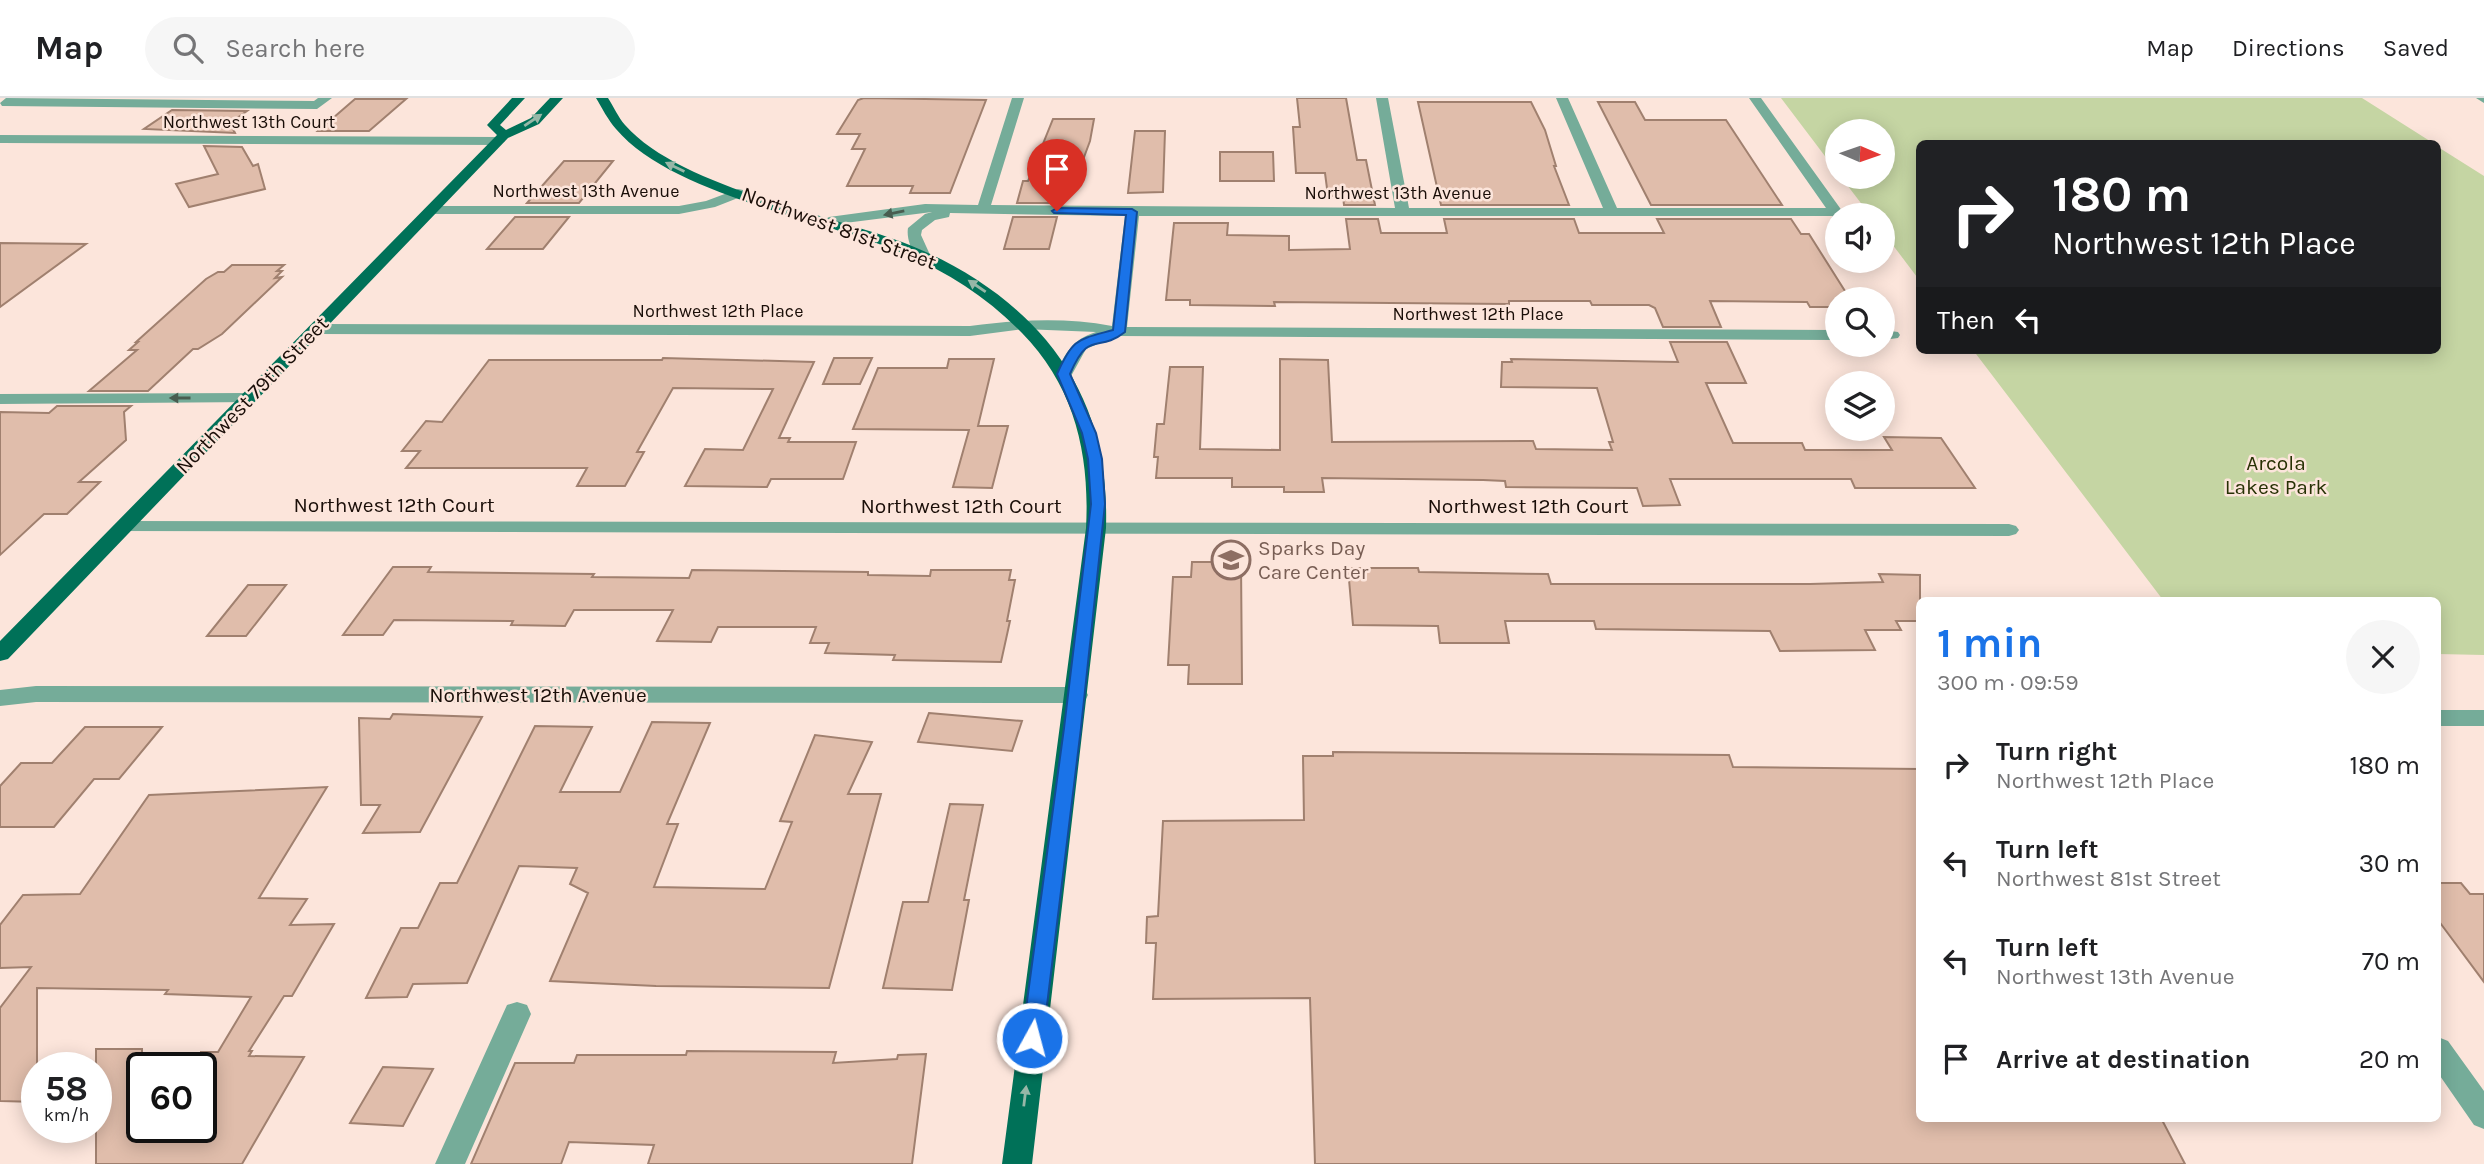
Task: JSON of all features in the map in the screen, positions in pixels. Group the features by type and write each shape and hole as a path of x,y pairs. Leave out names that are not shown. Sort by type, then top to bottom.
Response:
{"main road":[{"path":"501,138 493,125 519,98"},
{"name":"Northwest 79th Street","path":"0,654 501,138 535,121 557,98"},
{"name":"Northwest 81st Street","path":"601,98 616,124 645,150 692,175 879,238 924,257 980,288 1023,324 1051,355 1083,413 1095,459 1098,504 1096,528 1017,1164"}],"street":[{"path":"15,98 6,103 317,105 326,98"},
{"path":"983,210 1018,98"},
{"path":"1382,98 1403,212"},
{"path":"1562,98 1612,212"},
{"path":"1755,98 1829,203"},
{"name":"Northwest 13th Court","path":"0,138 501,138"},
{"name":"Northwest 13th Avenue","path":"431,210 678,210 710,204 738,192"},
{"name":"Northwest 13th Avenue","path":"829,221 925,208 1132,212 1825,214"},
{"name":"Northwest 13th Avenue","path":"924,257 914,235 915,228 930,217 960,210"},
{"path":"1119,332 1132,212"},
{"name":"Northwest 12th Place","path":"316,329 971,331 1023,324 1093,327 1119,332 1825,335"},
{"name":"Northwest 12th Place","path":"1063,374 1073,352 1083,343 1119,332"},
{"path":"0,399 248,398"},
{"name":"Northwest 12th Court","path":"124,527 2009,530"},
{"name":"Northwest 12th Avenue","path":"0,698 36,694 1077,695"},
{"path":"2441,718 2484,718"},
{"path":"450,1164 517,1014"},
{"path":"2441,1054 2484,1115"}],"green space":[{"path":"1781,98 2362,98 2428,140 1916,140 1916,276 1895,248 1895,203 1861,203 1850,189 1895,189 1895,119 1825,119 1825,156"},
{"name":"Arcola Lakes Park","path":"2441,149 2484,176 2484,655 2441,654 2441,597 2161,597 1976,354 2441,354"}],"building":[{"path":"1297,98 1346,98 1357,160 1366,160 1375,205 1344,205 1343,196 1328,196 1325,173 1296,173 1293,127 1300,127"},
{"path":"355,99 406,99 369,131 318,131"},
{"path":"858,100 986,100 950,193 910,193 913,186 847,186 865,149 852,149 860,134 837,134"},
{"path":"1418,102 1531,102 1545,130 1554,166 1569,205 1441,205"},
{"path":"1598,102 1635,102 1645,120 1726,120 1782,205 1651,205"},
{"path":"172,110 247,111 230,123 235,133 144,129"},
{"path":"1053,119 1094,119 1090,141 1077,176 1067,175 1060,203 1017,203 1023,181 1028,181"},
{"path":"1135,131 1165,131 1163,192 1128,193"},
{"path":"204,146 242,147 253,166 258,164 265,189 189,207 176,184 218,174"},
{"path":"1220,152 1273,152 1274,181 1220,181"},
{"path":"564,161 613,161 579,203 527,203"},
{"path":"515,217 569,217 543,249 487,249"},
{"path":"1013,217 1057,217 1049,249 1004,249"},
{"path":"1346,219 1378,219 1381,233 1447,233 1444,219 1574,219 1579,233 1664,233 1657,219 1791,219 1801,234 1809,234 1825,259 1825,273 1834,273 1842,287 1825,287 1825,307 1810,307 1807,302 1710,301 1721,327 1663,327 1655,308 1649,305 1592,305 1590,301 1509,301 1509,304 1274,302 1275,306 1190,305 1190,300 1166,300 1174,223 1228,223 1227,235 1289,236 1289,250 1350,249"},
{"path":"0,243 86,244 0,307"},
{"path":"232,265 284,265 277,271 282,271 275,278 282,277 222,334 198,349 193,349 148,391 89,391 137,350 129,350 206,279 218,272 224,272"},
{"path":"1670,342 1727,342 1746,383 1706,383 1733,443 1802,443 1805,450 1892,450 1886,441 1895,441 1895,437 1941,438 1975,488 1855,488 1851,479 1670,479 1680,505 1643,506 1637,488 1506,487 1505,481 1322,478 1324,492 1284,492 1284,487 1232,487 1232,478 1156,478 1158,457 1154,457 1157,424 1164,424 1170,367 1203,367 1200,449 1280,450 1280,359 1328,360 1332,442 1533,441 1536,449 1612,450 1609,442 1613,442 1597,388 1501,387 1502,362 1512,362 1511,359 1678,362"},
{"path":"663,358 814,362 779,438 790,438 788,442 856,442 843,479 771,479 767,487 685,486 705,449 743,450 773,389 673,388 637,452 644,452 625,486 577,486 587,468 406,468 420,451 402,451 426,421 442,422 489,360"},
{"path":"834,358 872,358 860,384 823,384"},
{"path":"949,359 994,359 978,426 1008,426 992,488 953,487 969,430 853,429 878,368 947,368"},
{"path":"57,406 131,406 124,412 126,440 79,482 100,482 67,514 44,514 0,555 0,412 49,413"},
{"path":"1192,562 1241,562 1242,684 1188,684 1189,665 1168,665 1173,577 1191,577"},
{"path":"393,567 431,567 428,572 689,578 692,570 868,572 868,575 930,576 931,570 1011,570 1009,580 1015,580 1001,662 893,660 895,655 825,653 829,643 810,643 816,627 718,627 711,642 657,641 673,610 574,610 565,626 511,625 513,621 394,620 383,635 343,635"},
{"path":"1348,568 1548,574 1551,584 1810,584 1883,582 1879,574 1920,575 1916,621 1896,621 1901,630 1865,630 1875,650 1780,651 1770,631 1596,629 1594,621 1505,621 1509,643 1440,643 1438,626 1353,625"},
{"path":"248,585 286,585 246,636 207,636"},
{"path":"929,713 1022,721 1012,751 918,742"},
{"path":"393,714 482,717 420,832 363,833 380,805 361,805 359,718 390,719"},
{"path":"652,722 710,723 667,824 678,824 654,887 765,889 792,822 780,821 815,735 872,742 848,794 881,794 829,988 656,986 550,981 588,893 570,884 577,868 519,866 467,983 413,984 407,997 366,998 401,928 418,928 440,883 457,883 535,726 592,727 560,792 620,792"},
{"path":"85,727 162,727 119,779 94,779 54,827 0,827 0,786 21,763 52,763"},
{"path":"1333,752 1729,755 1733,767 1916,769 1916,1122 2163,1122 2185,1164 1315,1164 1310,998 1153,999 1156,943 1146,943 1147,917 1158,916 1163,821 1304,820 1303,756 1333,756"},
{"path":"327,787 259,898 307,899 290,925 334,924 292,996 284,996 249,1051 252,1051 249,1056 304,1057 242,1164 96,1164 96,1143 112,1143 112,1052 96,1052 96,1049 142,1049 142,1052 126,1052 126,1143 217,1143 217,1052 251,997 165,994 168,990 37,988 37,1052 21,1052 21,1102 0,1101 0,1008 31,967 0,968 0,925 23,895 80,894 149,795"},
{"path":"950,804 983,805 964,900 969,900 952,990 883,988 903,902 928,902"},
{"path":"2441,883 2461,883 2470,894 2484,894 2484,982 2441,924"},
{"path":"687,1051 836,1052 833,1063 897,1059 898,1055 926,1054 912,1164 648,1164 654,1145 569,1142 561,1164 471,1164 515,1063 574,1063 577,1055 686,1055"},
{"path":"383,1067 433,1069 403,1126 350,1123"}],"place":[{"name":"Sparks Day Care Center","path":"1231,560"}],"route":[{"path":"1032,1038 1073,728 1098,504 1095,459 1089,433 1083,413 1063,374 1077,347 1096,337 1119,332 1132,212 1057,211"}]}
